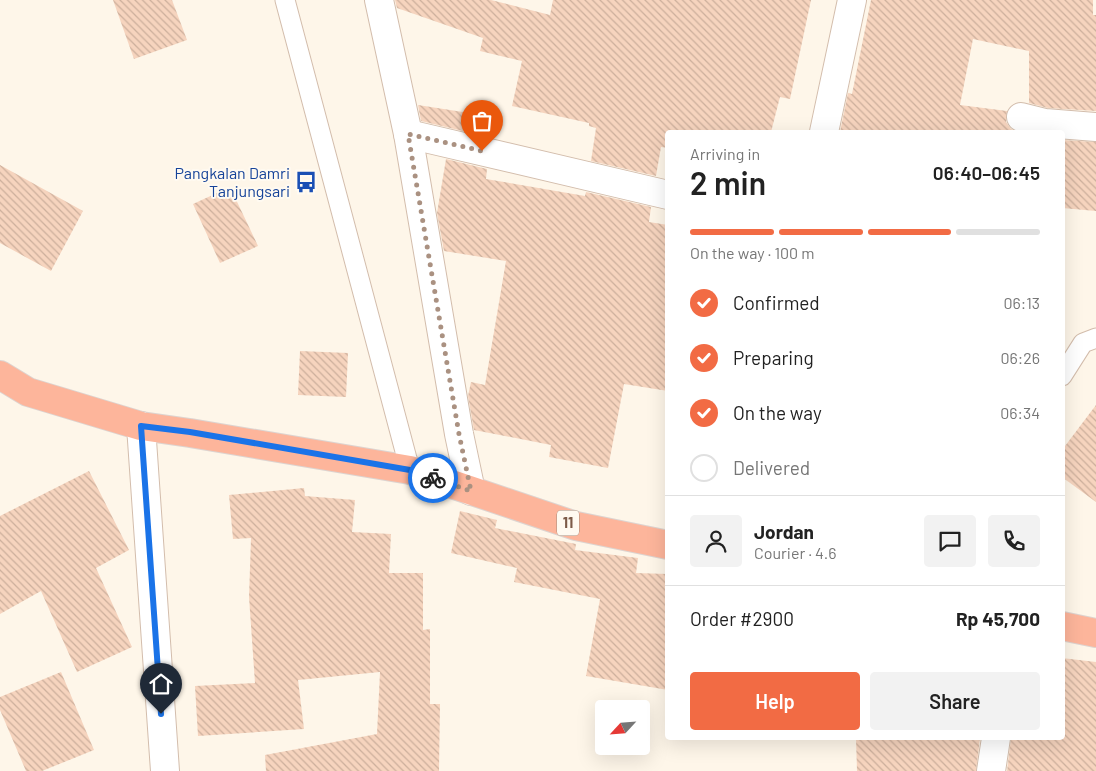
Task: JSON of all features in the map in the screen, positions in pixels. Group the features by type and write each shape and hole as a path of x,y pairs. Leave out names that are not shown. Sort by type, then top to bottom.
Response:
{"highway":[{"name":"11","path":"0,375 28,392 141,426 190,432 410,470 576,526 665,544"},
{"path":"1065,627 1096,633"}],"street":[{"path":"379,0 408,134 459,434 471,491"},
{"path":"824,130 852,0"},
{"path":"1021,117 1045,123 1096,127"},
{"path":"408,134 665,194"},
{"path":"141,426 165,771"},
{"path":"991,771 996,740"}],"lane":[{"path":"285,0 410,470"},
{"path":"1065,371 1083,343 1096,338"}],"building":[{"path":"113,0 172,0 187,40 134,59"},
{"path":"395,0 491,0 550,15 553,0 811,0 790,99 780,97 772,130 665,130 665,148 661,147 656,176 591,161 596,128 589,126 589,123 512,106 522,61 480,51 483,38 397,8"},
{"path":"871,0 1093,0 1093,15 1096,15 1096,111 1048,108 1029,103 1029,51 973,39 960,105 1007,111 1006,122 1013,130 840,130 848,93 852,94"},
{"path":"418,105 495,117 492,138 421,121"},
{"path":"1065,140 1096,142 1096,211 1065,208"},
{"path":"446,159 487,169 486,179 585,196 586,192 651,207 649,222 665,225 665,391 624,384 608,468 549,457 551,445 474,430 468,396 471,382 485,385 506,261 444,251 437,213"},
{"path":"0,165 83,211 51,271 0,243"},
{"path":"230,187 258,246 220,263 193,204"},
{"path":"300,351 348,353 346,397 298,395"},
{"path":"1096,405 1096,502 1065,479 1065,446"},
{"path":"89,471 129,550 96,568 132,647 77,672 41,591 0,614 0,516"},
{"path":"304,488 305,496 355,500 352,532 391,534 389,573 423,573 423,630 430,629 430,704 440,704 439,771 266,771 265,755 377,734 380,672 298,680 304,729 198,736 195,686 255,683 249,597 251,538 233,539 229,495"},
{"path":"460,511 497,520 495,528 576,544 575,550 638,558 636,573 665,574 665,689 586,676 600,599 514,582 517,568 451,553"},
{"path":"1065,658 1096,662 1096,771 1007,771 1011,740 1065,740"},
{"path":"61,672 94,750 42,771 26,771 0,710 0,697"},
{"path":"856,740 980,740 976,771 857,771"}],"way so far":[{"path":"433,478 471,491 459,434 408,134 482,151"}],"place":[{"name":"Pangkalan Damri Tanjungsari","path":"306,182"}],"route":[{"path":"161,714 141,426 190,432 410,470 433,478"}]}
